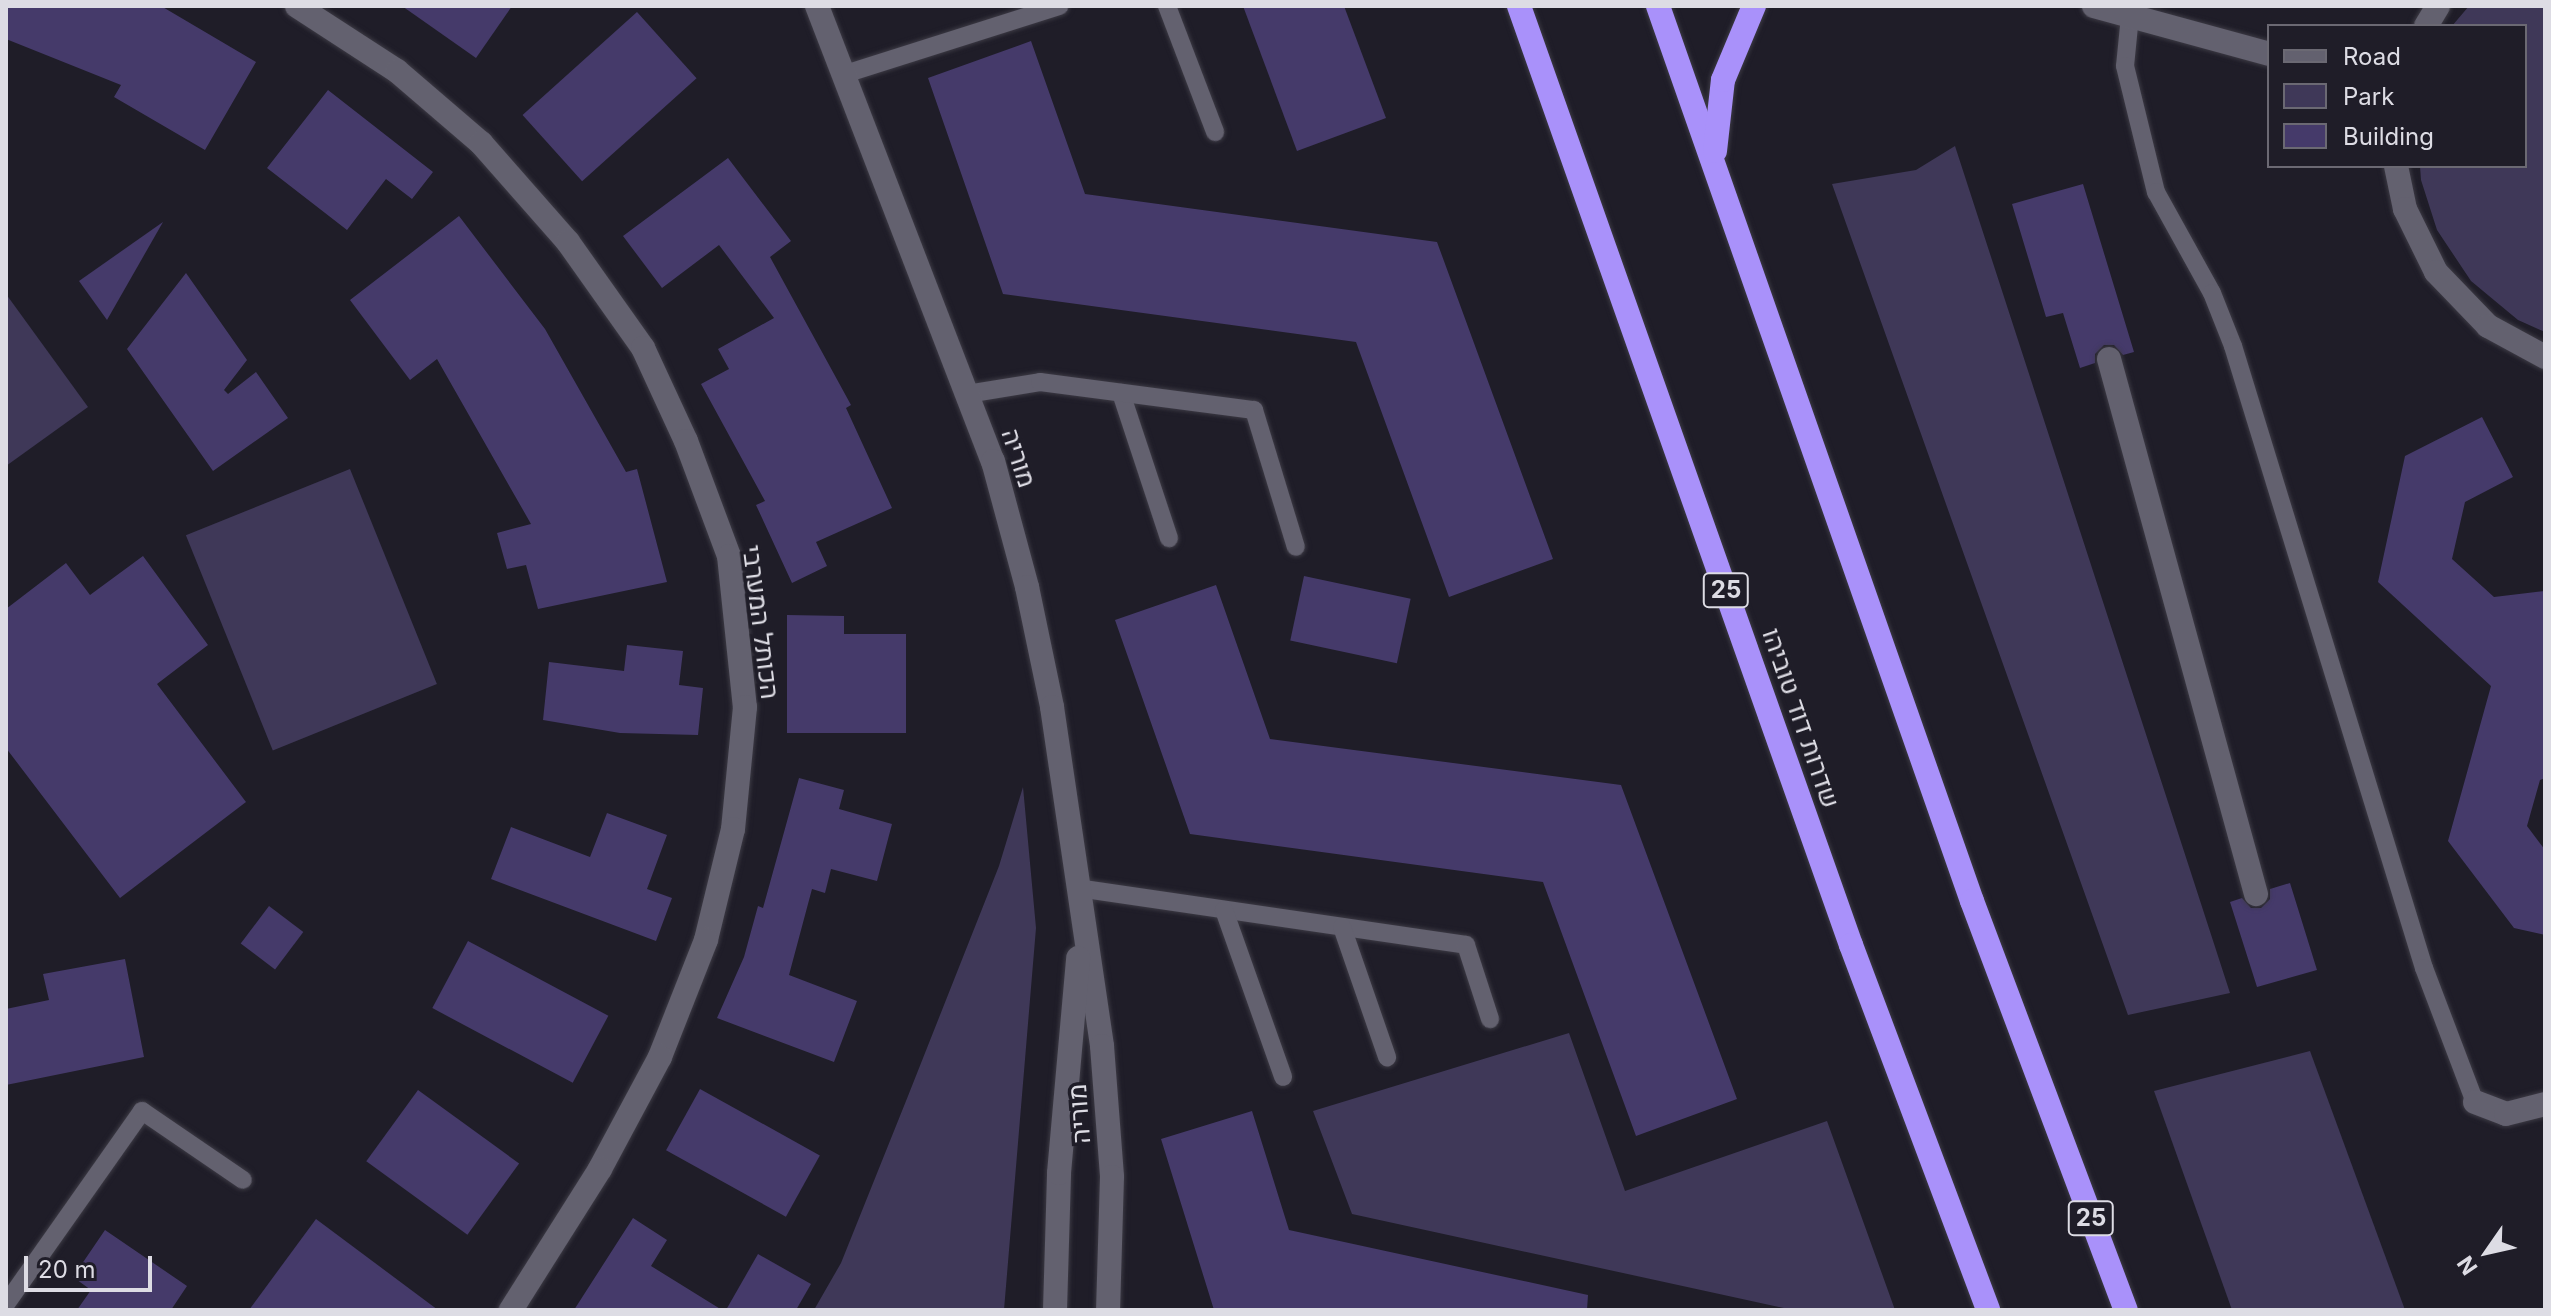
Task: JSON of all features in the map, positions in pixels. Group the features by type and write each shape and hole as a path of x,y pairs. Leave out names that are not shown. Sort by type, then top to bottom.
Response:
{"highway":[{"name":"שדרות דוד טוביהו","path":"1519,6 1851,945 1988,1310"},
{"name":"25","path":"1658,6 1967,887 2126,1310"},
{"path":"1715,169 1723,80 1754,6"}],"street":[{"name":"הכותל המערבי","path":"297,6 397,71 481,143 568,242 643,348 686,441 729,556 745,707 733,829 706,940 660,1057 600,1169 511,1310"},
{"name":"מוריה","path":"819,6 993,461 1027,587 1052,707 1080,916 1102,1046 1112,1177 1108,1310"},
{"path":"2094,6 2267,53"},
{"path":"2427,24 2438,6"},
{"path":"2396,168 2405,209 2436,272 2488,326 2545,357"},
{"path":"2109,359 2256,894"},
{"name":"מוריה","path":"1055,1310 1059,1173 1080,916"},
{"path":"2475,1102 2506,1114 2545,1104"}],"lane":[{"path":"845,74 1060,6"},
{"path":"1167,6 1215,132"},
{"path":"2130,16 2125,66 2156,192 2212,293 2233,346 2424,968 2475,1102"},
{"path":"967,394 1040,382 1254,410 1296,547"},
{"path":"1121,393 1169,538"},
{"path":"1077,888 1466,945 1490,1019"},
{"path":"1224,910 1283,1077"},
{"path":"1342,927 1387,1057"},
{"path":"6,1304 142,1111 243,1180"}],"green space":[{"path":"2469,6 2545,6 2545,332 2518,320 2471,281 2437,230 2421,180 2420,168 2527,168 2527,24 2454,24"},
{"path":"1955,146 2230,993 2128,1015 1832,184 1916,170"},
{"path":"6,294 88,407 6,466"},
{"path":"350,469 437,684 273,750 186,535"},
{"path":"1023,787 1036,928 1004,1310 814,1310 841,1263 908,1096 999,866"},
{"path":"1569,1033 1625,1191 1827,1121 1895,1310 1793,1310 1352,1214 1313,1111"},
{"path":"2310,1051 2405,1310 2232,1310 2154,1091"}],"building":[{"path":"6,6 161,6 256,62 205,150 114,97 121,85 6,39"},
{"path":"402,6 512,6 476,58"},
{"path":"1243,6 1344,6 1386,118 1297,151"},
{"path":"637,12 697,78 582,181 523,115"},
{"path":"1031,41 1085,194 1437,242 1553,559 1449,597 1356,342 1003,294 928,78"},
{"path":"328,90 433,172 412,199 386,179 347,230 267,168"},
{"path":"728,158 791,241 770,257 851,405 846,408 892,508 816,542 827,566 792,583 756,505 765,501 701,384 729,369 718,349 774,318 719,245 662,288 623,236"},
{"path":"2083,184 2134,352 2123,355 2114,345 2104,345 2095,354 2095,363 2080,368 2063,313 2046,317 2012,204"},
{"path":"459,216 545,329 626,472 637,469 667,582 538,609 526,565 507,569 497,533 531,524 437,359 410,380 350,300"},
{"path":"163,222 107,320 79,281"},
{"path":"186,273 247,360 224,390 228,394 256,372 288,418 213,471 127,349"},
{"path":"2482,417 2513,477 2465,502 2452,559 2494,597 2545,591 2545,778 2540,780 2527,826 2545,850 2545,935 2514,928 2448,841 2491,686 2378,582 2405,456"},
{"path":"143,556 208,645 157,684 246,802 120,898 6,748 6,609 66,563 90,595"},
{"path":"1304,576 1411,599 1397,663 1290,641"},
{"path":"1216,585 1270,739 1621,785 1737,1099 1636,1136 1543,882 1190,834 1115,620"},
{"path":"787,615 844,616 844,634 906,634 906,733 787,733"},
{"path":"627,645 683,651 679,685 703,688 698,735 620,733 543,720 549,662 624,671"},
{"path":"799,778 844,790 839,809 892,824 877,881 831,869 825,893 812,889 789,975 857,1001 834,1062 717,1018 744,957 758,906 763,908"},
{"path":"607,813 667,835 647,889 672,898 656,941 491,879 511,827 590,857"},
{"path":"2290,883 2317,970 2257,987 2230,902 2242,898 2251,908 2261,908 2270,899 2270,889"},
{"path":"269,906 303,932 275,969 241,944"},
{"path":"468,941 608,1016 573,1083 432,1008"},
{"path":"125,959 144,1057 6,1085 6,1009 49,1000 43,974"},
{"path":"700,1089 820,1155 786,1217 666,1150"},
{"path":"418,1090 519,1163 467,1235 366,1161"},
{"path":"1252,1111 1289,1230 1588,1295 1587,1310 1214,1310 1161,1139"},
{"path":"633,1218 667,1240 651,1266 722,1310 574,1310"},
{"path":"316,1219 438,1310 249,1310"},
{"path":"105,1230 187,1286 171,1310 77,1310 91,1290 73,1277"},
{"path":"758,1254 811,1284 796,1310 726,1310"}]}
